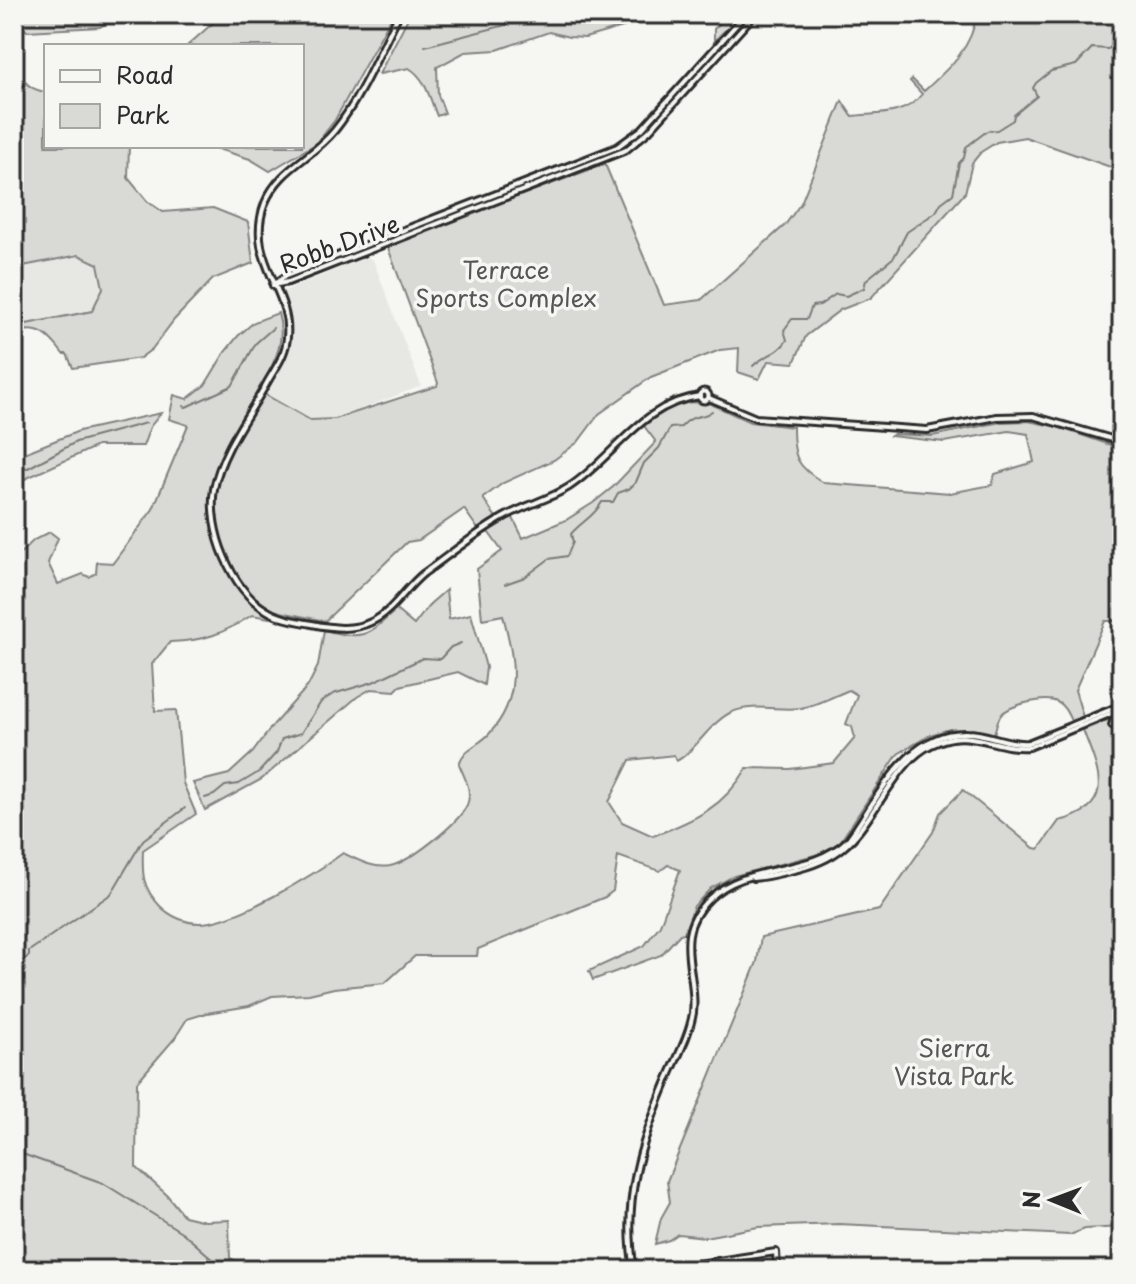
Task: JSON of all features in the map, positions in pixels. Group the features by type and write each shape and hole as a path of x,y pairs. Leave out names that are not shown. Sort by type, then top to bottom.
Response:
{"street":[{"path":"399,14 339,125 325,142 283,174 267,200 261,222 260,243 286,321 286,347 220,469 214,489 213,519 234,575 248,596 268,611 297,621 348,628 378,619 423,574 499,520 570,486 633,428 663,406 706,392 709,398 756,418 927,430 997,417 1033,416 1122,442"},
{"name":"Robb Drive","path":"273,285 297,272 617,147 642,129 746,14"},
{"name":"Robb Drive","path":"273,285 375,250 626,150 649,131 755,14"},
{"path":"751,877 813,866 837,854 855,837 904,767 915,755 936,742 969,736 1016,748 1029,747 1122,707"},
{"path":"634,1270 631,1216 638,1157 692,1017 687,955 690,928 709,898 731,883 818,861 835,851 851,835 906,758 935,739 969,733 1028,743 1122,707"},
{"path":"1112,725 1116,712"},
{"path":"659,1270 776,1252 777,1270"}],"shaded area":[{"path":"80,255 98,264 103,288 92,311 25,324 14,300 14,273 18,267"},
{"path":"367,257 373,260 421,386 335,419 310,420 267,395 287,357 292,337 291,321 282,292"}],"green space":[{"path":"14,14 140,14 100,27 27,31 22,27 18,58 22,76 34,89 44,92 44,148 129,148 128,178 147,201 163,212 213,208 248,222 253,263 213,279 174,320 152,349 140,358 73,368 67,354 63,354 43,333 30,330 14,333 16,294 20,294 20,312 26,324 92,311 103,288 98,264 79,255 18,267 14,273"},
{"path":"223,14 393,14 335,120 317,143 270,171 250,159 214,148 304,148 304,44 189,44"},
{"path":"410,14 668,14 585,38 549,32 497,50 465,52 437,67 438,95 445,113 437,116 430,96 415,72 409,68 379,74"},
{"path":"722,14 742,14 714,41 714,29"},
{"name":"Terrace Sports Complex","path":"976,14 1122,14 1122,171 1025,137 997,142 981,152 972,163 965,193 871,298 840,310 806,336 794,363 768,361 759,379 738,372 739,348 720,350 651,377 599,414 578,442 554,460 503,483 483,498 495,516 513,518 523,538 566,520 613,487 656,442 644,426 664,411 684,402 709,403 750,422 793,427 798,461 824,483 950,493 992,485 995,474 1034,462 1028,434 1009,431 944,442 891,436 894,434 932,436 1001,422 1028,421 1058,427 1122,449 1122,621 1105,621 1075,690 1083,717 1072,723 1057,702 1036,701 1005,711 998,719 994,734 950,729 930,735 898,754 840,842 819,854 734,876 711,888 694,906 684,933 661,955 593,980 589,971 644,946 660,925 680,870 668,865 660,871 618,856 613,891 605,897 478,949 477,956 415,956 385,983 272,996 249,1006 187,1019 175,1038 137,1082 136,1167 167,1195 184,1216 205,1221 229,1220 230,1258 253,1270 14,1270 14,559 34,540 50,532 58,538 48,563 58,584 83,574 89,577 96,573 97,562 113,563 153,509 188,425 169,419 174,395 187,399 205,385 225,352 254,322 278,313 281,334 277,354 259,391 310,420 335,419 437,386 387,245 605,164 664,305 701,300 785,225 801,203 842,101 852,116 907,107 922,94 910,81 912,79 924,91 958,57 974,26","holes":["464,509 478,529 489,533 502,551 477,569 482,619 503,615 513,677 507,706 500,720 485,738 464,754 459,764 469,794 462,813 444,832 399,863 384,867 372,865 343,853 294,885 233,915 199,923 168,913 146,886 143,850 196,814 183,783 176,710 155,711 152,664 170,642 213,635 252,615 269,618 276,611 325,621 407,542 419,540","849,690 857,695 846,724 852,727 855,738 834,763 790,769 747,768 729,793 707,811 653,836 622,822 609,802 630,760 674,755 676,761 732,712 749,708 801,708"]},
{"path":"161,413 150,427 143,446 97,446 14,484 14,457 79,431"},
{"path":"446,590 449,619 471,614 486,667 484,685 458,672 400,686 395,691 371,689 357,697 262,779 205,810 193,783 229,774 253,752 308,686 318,666 324,630 348,635 364,634 396,610 414,625"},
{"name":"Sierra Vista Park","path":"1122,714 1122,1227 1085,1229 1070,1235 839,1224 758,1227 705,1237 678,1234 655,1244 661,1218 670,1202 667,1181 757,962 761,937 879,910 933,832 940,813 963,790 1039,849 1059,821 1077,815 1089,807 1096,797 1098,774 1083,730"}],"waterway":[{"path":"425,46 548,14"},
{"path":"574,14 593,18 611,14"},
{"path":"753,366 784,345 787,340 784,330 792,319 807,319 812,306 820,305 836,294 846,296 864,288 866,280 894,257 907,232 936,212 941,203 953,194 959,163 964,158 966,147 987,131 997,130 1013,120 1014,115 1037,96 1033,88 1036,83 1051,71 1076,65 1092,48 1108,49 1122,39"},
{"path":"184,406 232,386 256,343 273,328"},
{"path":"505,584 525,577 549,559 567,556 573,542 571,534 602,502 613,502 618,493 636,482 644,463 659,448 670,428 681,427 690,419 712,411"},
{"path":"14,466 28,468 76,442 146,423"},
{"path":"205,798 259,772 277,752 282,739 301,733 321,702 333,694 373,682 423,658 440,659 451,647 461,643"},
{"path":"14,966 29,956 29,951 111,894 143,840 185,808"},
{"path":"14,1151 103,1183 183,1233 225,1270"}]}
